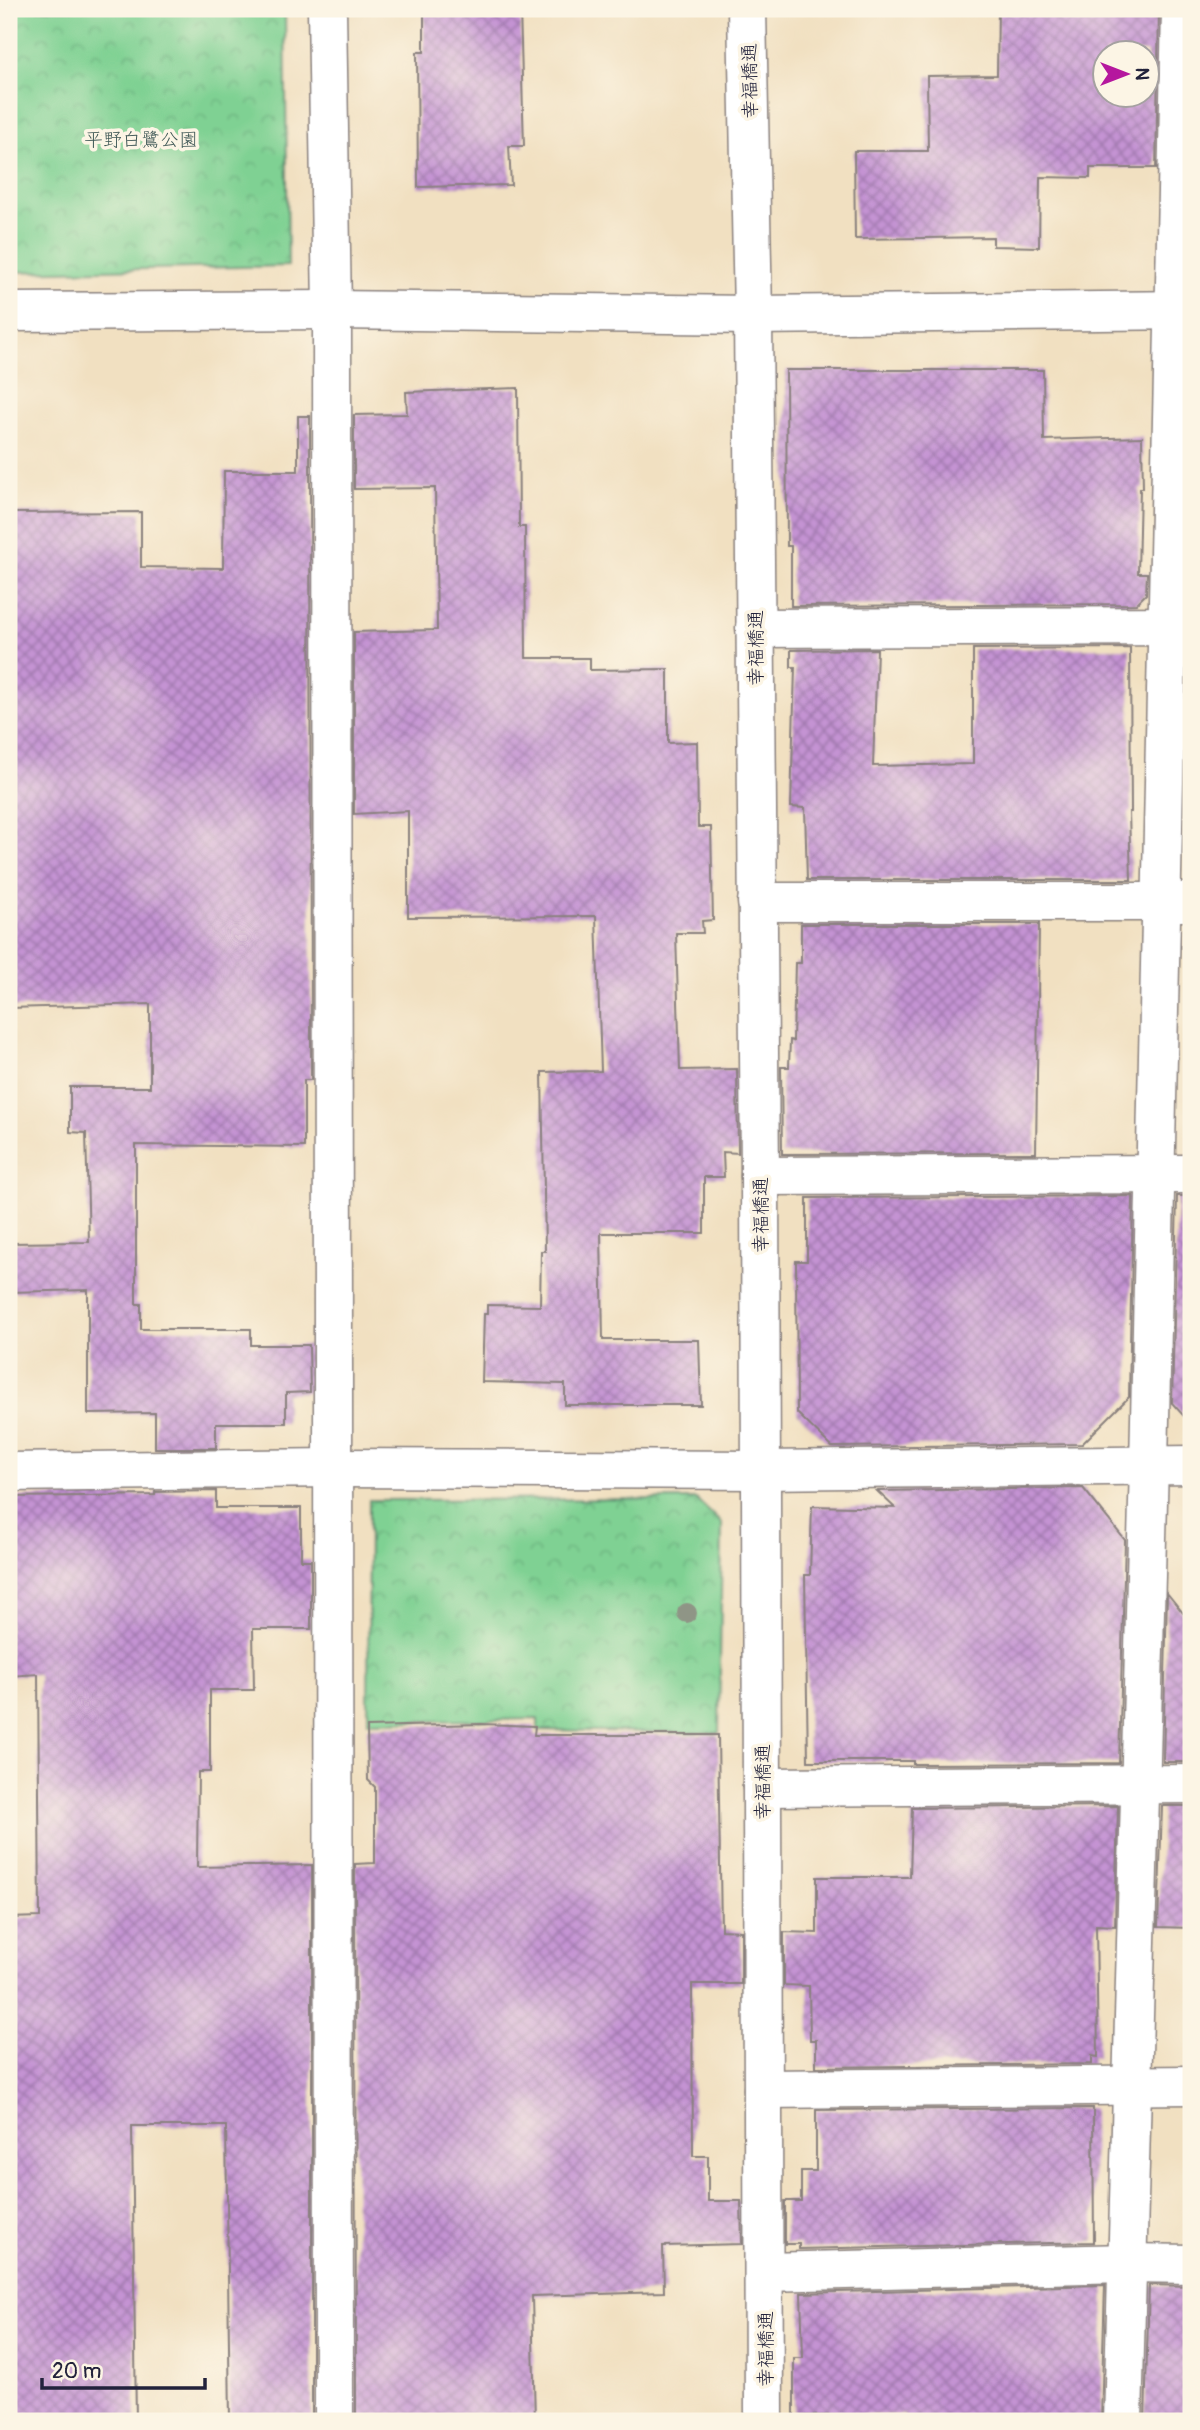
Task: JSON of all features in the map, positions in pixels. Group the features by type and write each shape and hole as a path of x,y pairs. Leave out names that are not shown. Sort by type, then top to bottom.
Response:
{"street":[{"path":"327,9 332,310 334,2421"},
{"name":"幸福橋通","path":"747,9 754,315 762,1470 764,2421"},
{"path":"1123,2421 1149,1465 1173,1174 1183,310 1181,9"},
{"path":"9,312 332,310 754,315 1183,310"},
{"path":"755,628 1179,626"},
{"path":"757,902 1176,902"},
{"path":"760,1176 1173,1174"},
{"path":"9,1472 335,1468 762,1470 1191,1465"},
{"path":"762,1787 1191,1784"},
{"path":"762,2089 1191,2085"},
{"path":"765,2272 1127,2263 1191,2264"}],"green space":[{"name":"平野白鷺公園","path":"9,9 285,9 288,266 9,272"},
{"path":"696,1499 722,1524 719,1733 538,1730 538,1719 368,1722 369,1500"}],"building":[{"path":"424,9 520,9 524,146 509,146 511,185 418,187 417,52 424,52"},
{"path":"998,9 1159,9 1158,38 1092,38 1092,108 1157,108 1156,168 1090,168 1090,178 1040,177 1039,247 993,246 993,237 855,239 854,151 928,151 927,76 997,75"},
{"path":"786,370 1043,370 1044,440 1142,437 1143,488 1140,488 1138,573 1147,573 1146,594 1136,604 791,606 791,546 787,546"},
{"path":"518,388 519,527 525,527 526,658 590,658 590,670 668,669 668,743 697,742 698,827 711,827 713,920 702,921 703,933 676,933 680,1070 737,1069 738,1153 723,1152 724,1177 704,1177 704,1233 601,1233 603,1340 699,1340 701,1405 565,1405 565,1384 482,1382 484,1314 487,1314 487,1305 540,1306 541,1251 545,1251 542,1072 601,1071 596,916 408,917 408,811 354,814 354,632 437,630 435,488 354,489 354,415 407,414 406,392"},
{"path":"298,416 310,416 311,1080 304,1080 304,1147 136,1145 136,1304 141,1304 141,1329 251,1329 251,1345 309,1345 310,1392 286,1393 286,1423 216,1423 216,1448 155,1448 155,1413 88,1414 88,1290 9,1292 9,1243 89,1242 86,1133 70,1132 70,1087 150,1087 150,1004 9,1008 9,513 141,512 141,567 223,568 224,471 298,471"},
{"path":"1130,648 1131,880 807,880 805,808 791,807 795,667 791,667 791,650 877,649 873,766 973,764 973,649"},
{"path":"801,924 1039,924 1036,1153 782,1154 781,1067 789,1067 790,1040 793,1041 795,963 801,963"},
{"path":"1133,1196 1129,1397 1082,1444 832,1447 797,1413 796,1261 807,1261 807,1198"},
{"path":"1177,1196 1191,1196 1191,1424 1172,1403"},
{"path":"1083,1488 1125,1540 1119,1763 913,1764 913,1761 808,1761 805,1575 810,1575 812,1506 895,1508 877,1491"},
{"path":"216,1491 216,1508 301,1508 301,1560 311,1560 311,1629 253,1629 254,1690 210,1690 210,1772 198,1772 197,1867 312,1865 312,2421 230,2421 226,2126 132,2126 136,2421 9,2421 9,1918 40,1917 38,1674 9,1676 9,1497 155,1495 155,1492"},
{"path":"1167,1593 1191,1623 1191,1762 1163,1762"},
{"path":"481,1724 535,1726 534,1735 718,1735 721,1930 741,1931 741,1984 692,1984 693,2156 708,2156 708,2201 741,2201 742,2244 663,2246 664,2292 532,2296 535,2421 356,2421 355,1864 375,1863 375,1787 368,1780 367,1727"},
{"path":"1118,1806 1115,1926 1096,1925 1098,2057 1092,2056 1092,2064 816,2067 816,2040 810,2040 809,1986 784,1985 784,1932 817,1933 817,1877 910,1877 912,1808"},
{"path":"1162,1806 1191,1806 1191,1928 1158,1927"},
{"path":"1093,2108 1094,2242 799,2249 799,2244 785,2244 785,2201 801,2201 801,2171 816,2171 816,2110"},
{"path":"1105,2285 1101,2421 904,2421 904,2415 794,2416 794,2358 803,2358 801,2293"},
{"path":"1149,2285 1191,2286 1191,2421 1145,2421"}]}
